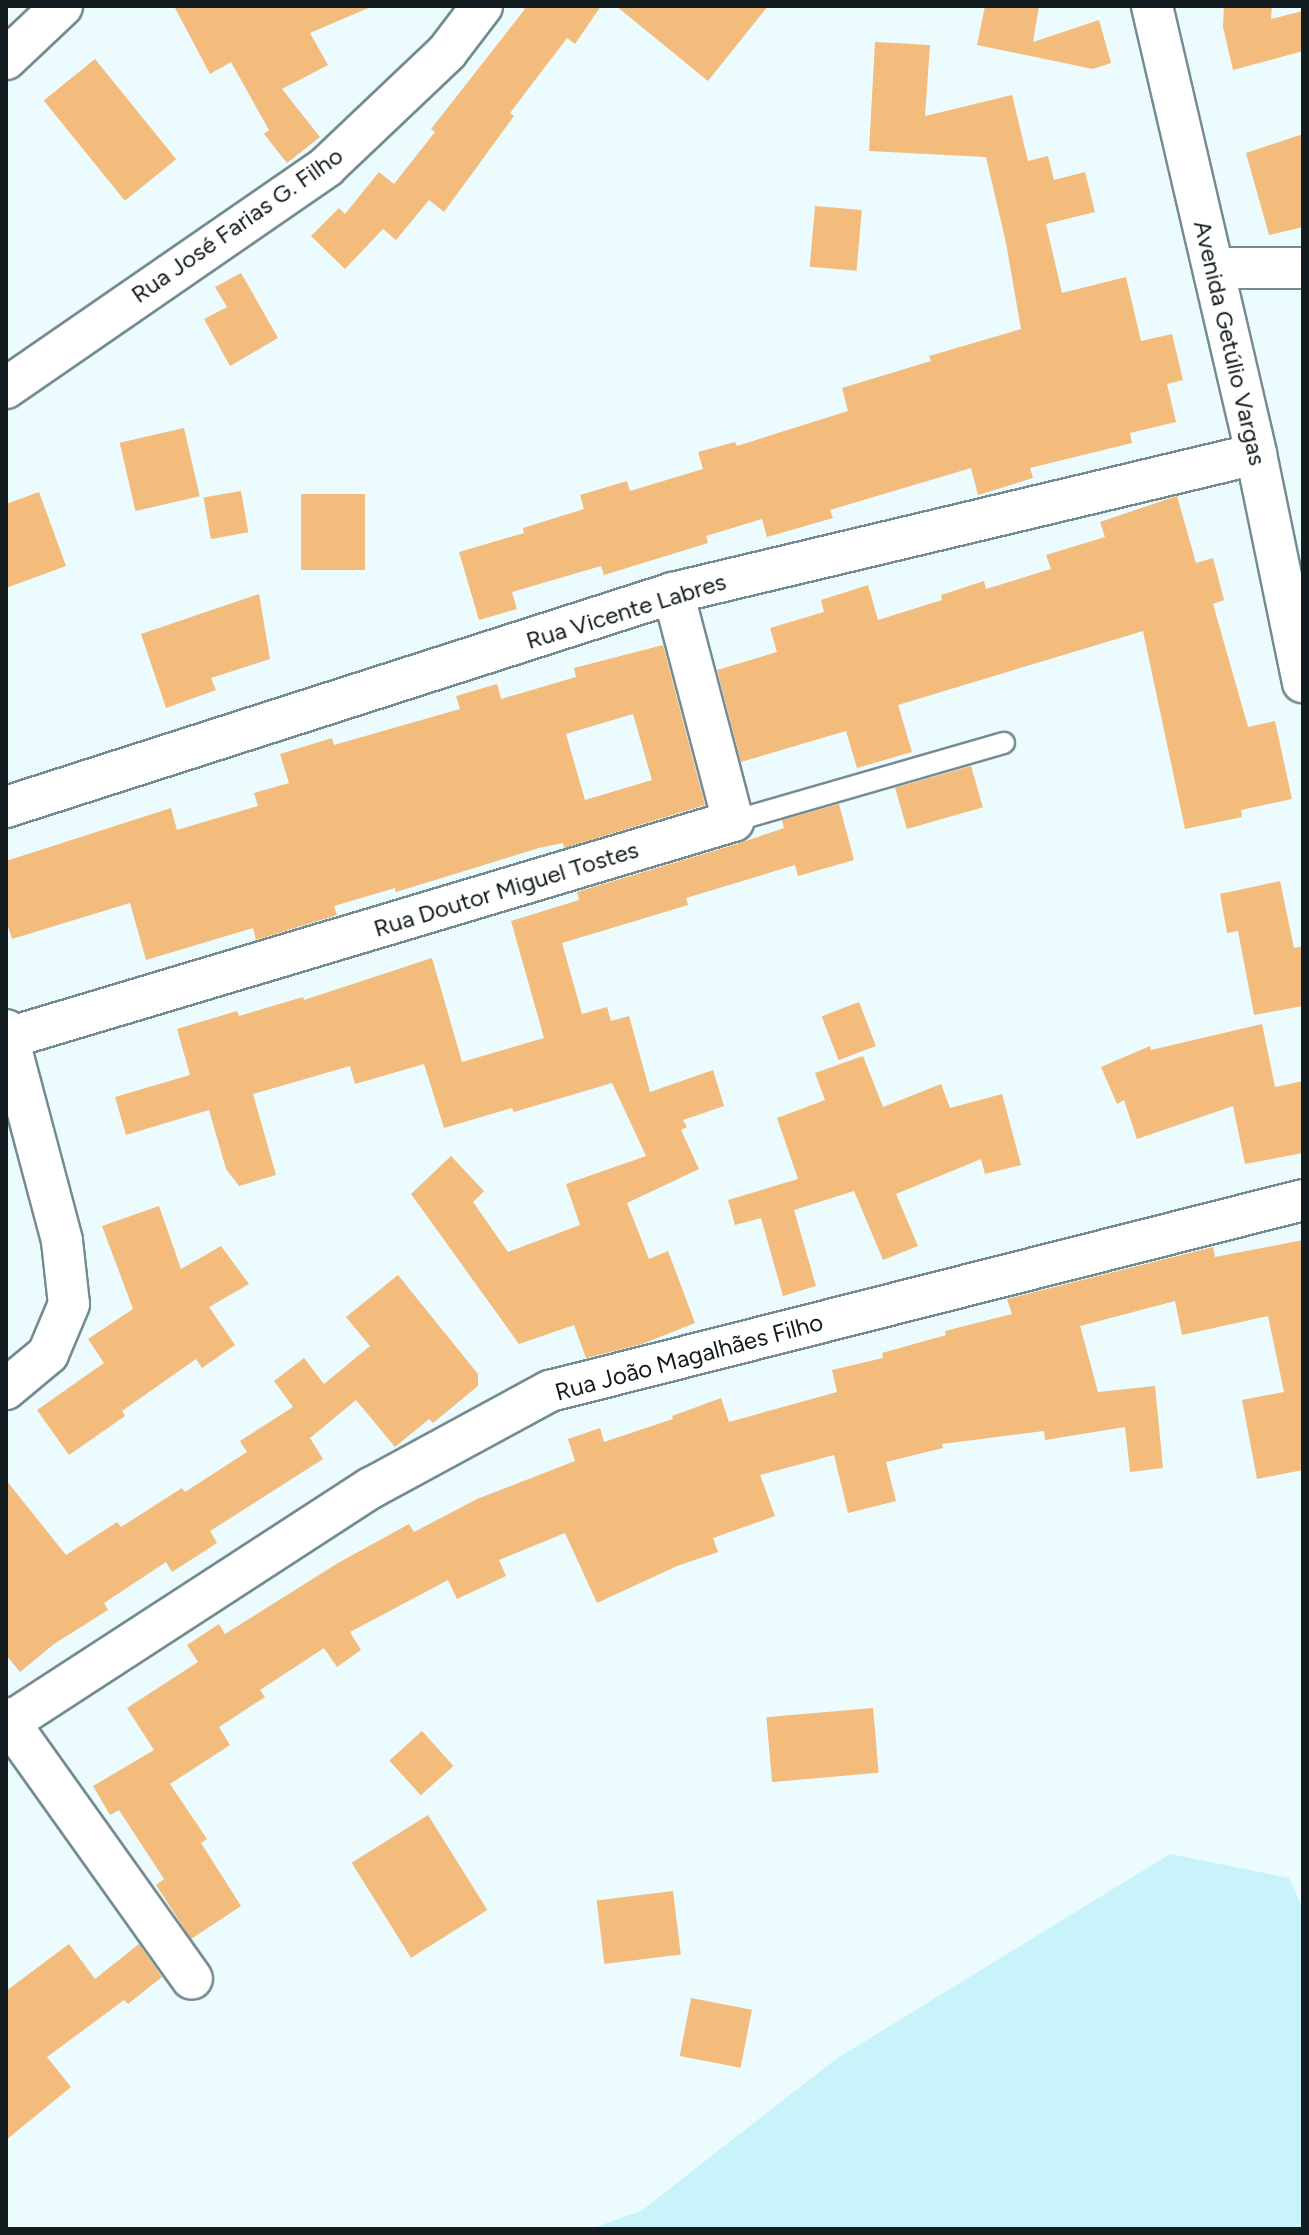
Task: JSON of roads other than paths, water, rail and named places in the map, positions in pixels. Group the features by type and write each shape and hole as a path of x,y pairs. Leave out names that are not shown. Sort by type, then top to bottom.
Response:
{"street":[{"path":"6,59 62,6"},
{"name":"Rua José Farias G. Filho","path":"6,388 326,167 447,52 482,6"},
{"name":"Avenida Getúlio Vargas","path":"1152,6 1256,454 1303,682"},
{"path":"1214,268 1303,268"},
{"name":"Rua Vicente Labres","path":"6,807 673,593 1256,454"},
{"path":"673,593 733,821"},
{"name":"Rua Doutor Miguel Tostes","path":"7,1034 733,821"},
{"path":"6,1389 48,1354 69,1304 62,1241 7,1034"},
{"name":"Rua João Magalhães Filho","path":"8,1720 371,1488 550,1391 1303,1200"},
{"path":"8,1720 192,1979"}],"lane":[{"name":"Rua Doutor Miguel Tostes","path":"733,821 1004,743"}]}
